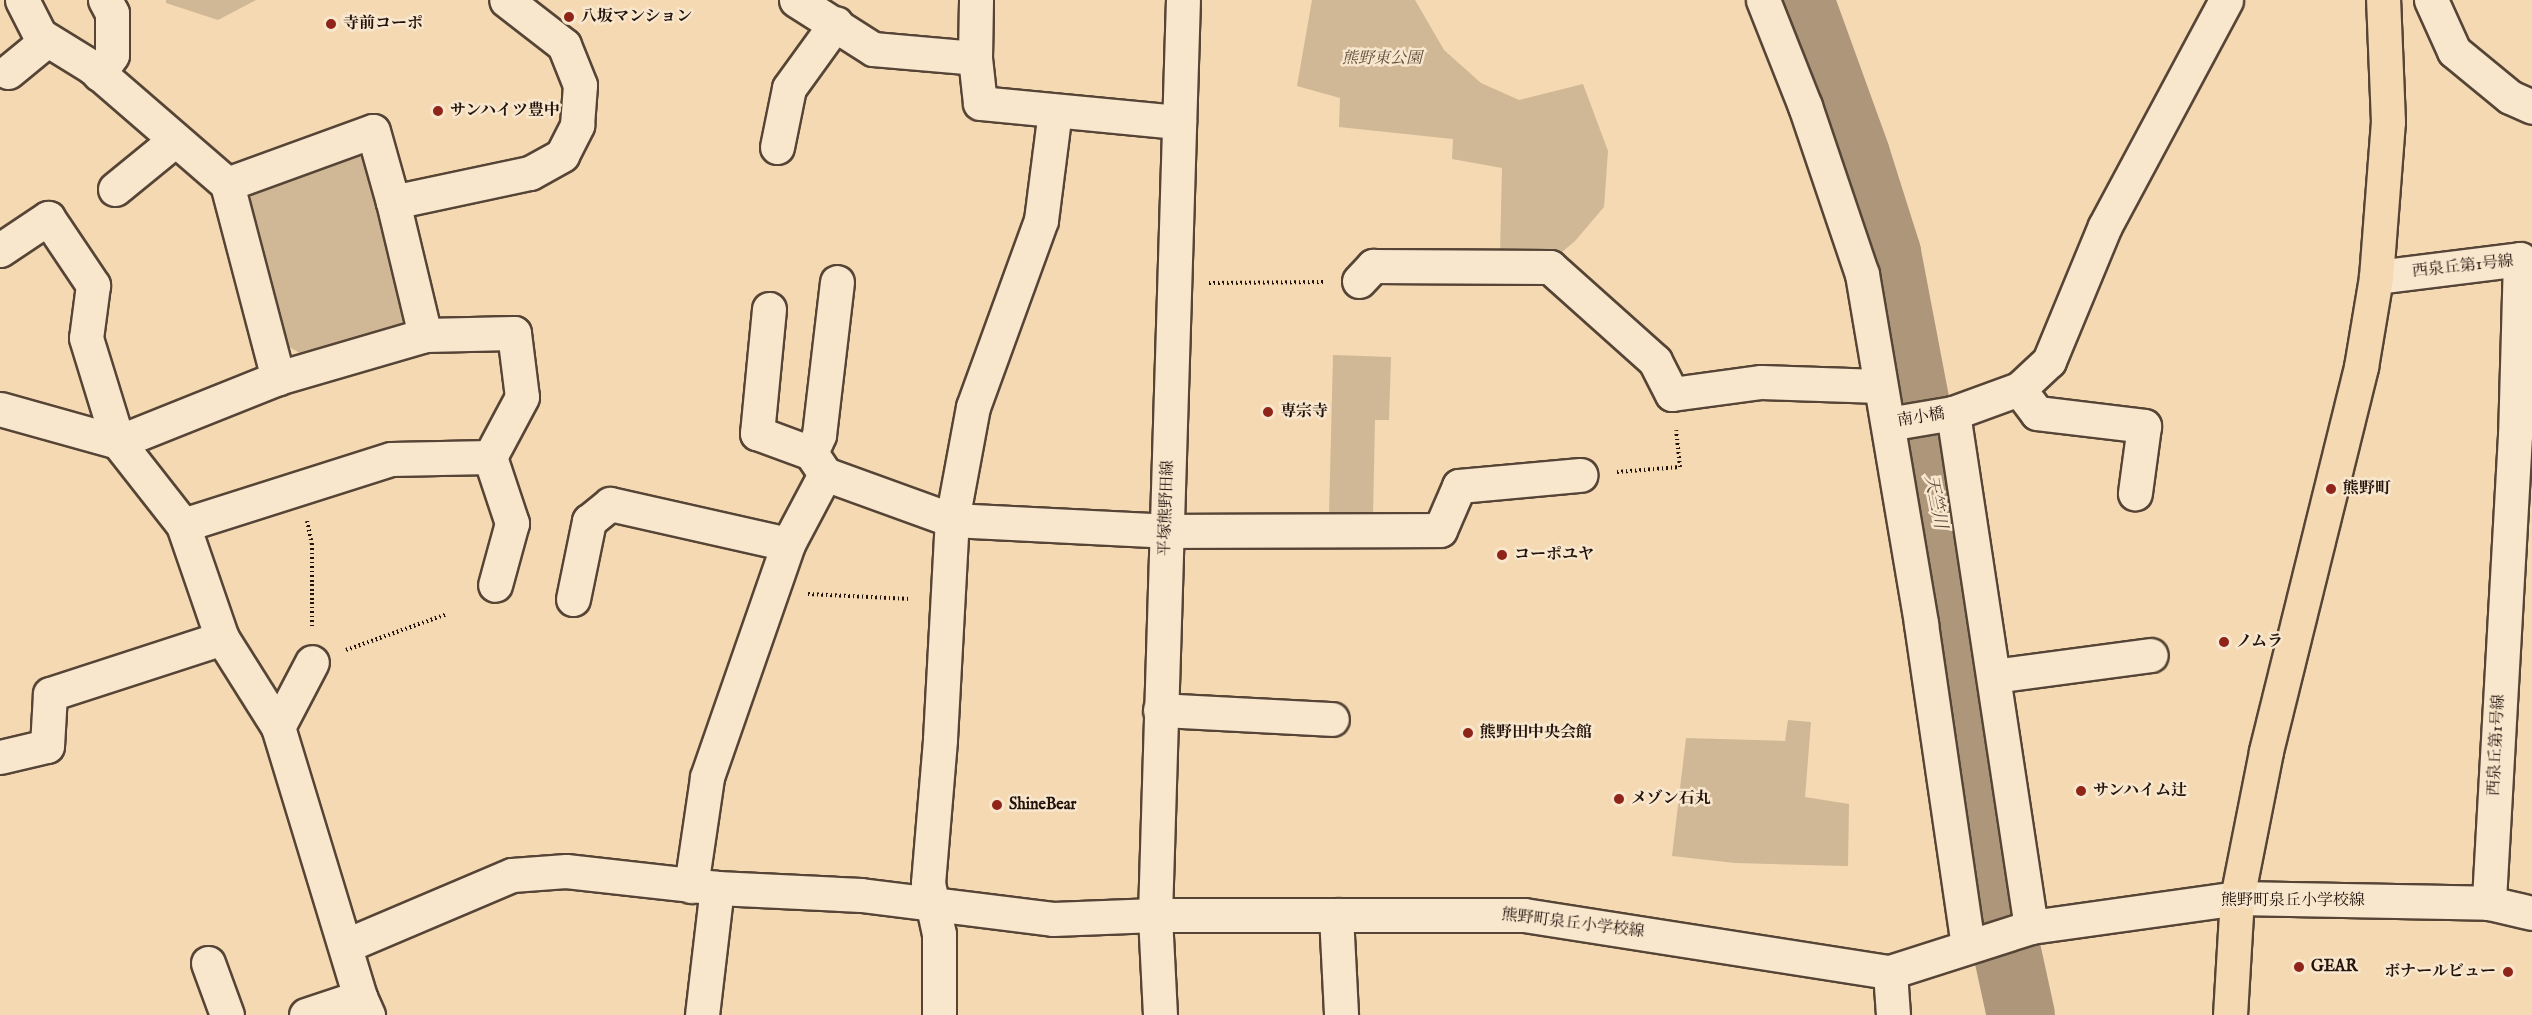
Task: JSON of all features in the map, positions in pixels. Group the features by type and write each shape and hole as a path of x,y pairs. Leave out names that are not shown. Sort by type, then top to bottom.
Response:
{"main road":[{"path":"2230,1015 2237,898 2266,751 2361,367 2376,277 2388,122 2383,0"}],"street":[{"path":"22,0 40,35 99,74 227,184 278,378"},
{"path":"99,74 112,55 112,13 105,0"},
{"path":"393,202 530,173 562,155 577,125 580,85 564,45 506,0"},
{"path":"796,0 836,23 873,49 975,58"},
{"path":"975,0 975,58 980,103 1179,122"},
{"name":"平塚熊野田線","path":"1160,1015 1155,915 1183,0"},
{"path":"1764,0 1805,106 1862,273 1975,944"},
{"path":"2135,493 2144,426 2037,413 2019,390 2049,361 2105,226 2226,0"},
{"path":"2431,0 2454,51 2510,97 2532,107"},
{"path":"777,147 789,88 836,23"},
{"path":"8,72 47,40"},
{"path":"939,1015 939,934 928,883 952,520 973,407 1041,220 1055,111"},
{"path":"227,184 373,131 393,202 425,335"},
{"path":"115,189 175,140"},
{"path":"0,250 48,218 93,285 86,338 118,442 183,525 222,639 278,727 364,1006 306,1015"},
{"name":"西泉丘第1号線","path":"2376,277 2520,259 2523,436 2519,588 2490,903"},
{"path":"1359,281 1373,266 1550,267 1655,361 1672,394 1761,382 1880,386"},
{"path":"702,1015 707,777 818,463 819,435 837,282"},
{"path":"769,309 757,433 818,463 952,520 1166,531 1440,530 1459,486 1581,475"},
{"path":"0,409 118,442 278,378 425,335 514,333 522,397 490,456 512,523 495,585"},
{"name":"南小橋","path":"1888,424 1953,413 2019,390"},
{"path":"1953,413 1994,676 2025,929"},
{"path":"183,525 391,459 490,456"},
{"path":"573,599 589,521 610,504 788,544"},
{"path":"0,757 47,747 50,694 222,639"},
{"path":"1994,676 2151,655"},
{"path":"278,727 312,662"},
{"path":"1160,710 1332,719"},
{"name":"熊野町泉丘小学校線","path":"347,945 512,875 566,872 704,887 861,895 1053,919 1155,915 1524,915 1890,972 2025,929 2237,898 2490,903 2532,913"},
{"path":"1336,915 1341,1015"},
{"path":"208,963 227,1015"},
{"path":"1890,972 1893,1015"}],"path":[{"path":"1175,283 1359,281"},
{"path":"1581,475 1680,467 1672,394"},
{"path":"300,488 312,544 312,662 447,614"},
{"path":"771,592 948,601"}],"green space":[{"path":"166,0 256,0 218,20 166,3"},
{"name":"熊野東公園","path":"1312,0 1415,0 1444,50 1481,83 1519,100 1583,84 1608,151 1604,207 1575,241 1555,258 1500,254 1502,168 1452,159 1453,139 1339,127 1340,98 1297,86"},
{"path":"346,154 366,158 410,313 403,327 310,359 286,345 248,206 255,183"},
{"path":"1333,355 1391,357 1389,420 1375,420 1373,516 1329,515"},
{"path":"1788,720 1811,722 1805,797 1849,804 1848,866 1735,863 1672,856 1686,738 1785,741"}],"waterway":[{"name":"天竺川","path":"1800,0 1856,155 1887,253 1940,531 2000,919 2021,1015"}],"place":[{"name":"八坂マンション","path":"569,17"},
{"name":"寺前コーポ","path":"331,24"},
{"name":"サンハイツ豊中","path":"438,111"},
{"name":"専宗寺","path":"1268,412"},
{"name":"熊野町","path":"2331,489"},
{"name":"コーポユヤ","path":"1502,555"},
{"name":"ノムラ","path":"2224,642"},
{"name":"熊野田中央会館","path":"1468,733"},
{"name":"サンハイム辻","path":"2081,791"},
{"name":"メゾン石丸","path":"1619,799"},
{"name":"ShineBear","path":"997,805"},
{"name":"GEAR","path":"2299,967"},
{"name":"ボナールビュー","path":"2508,972"}]}
